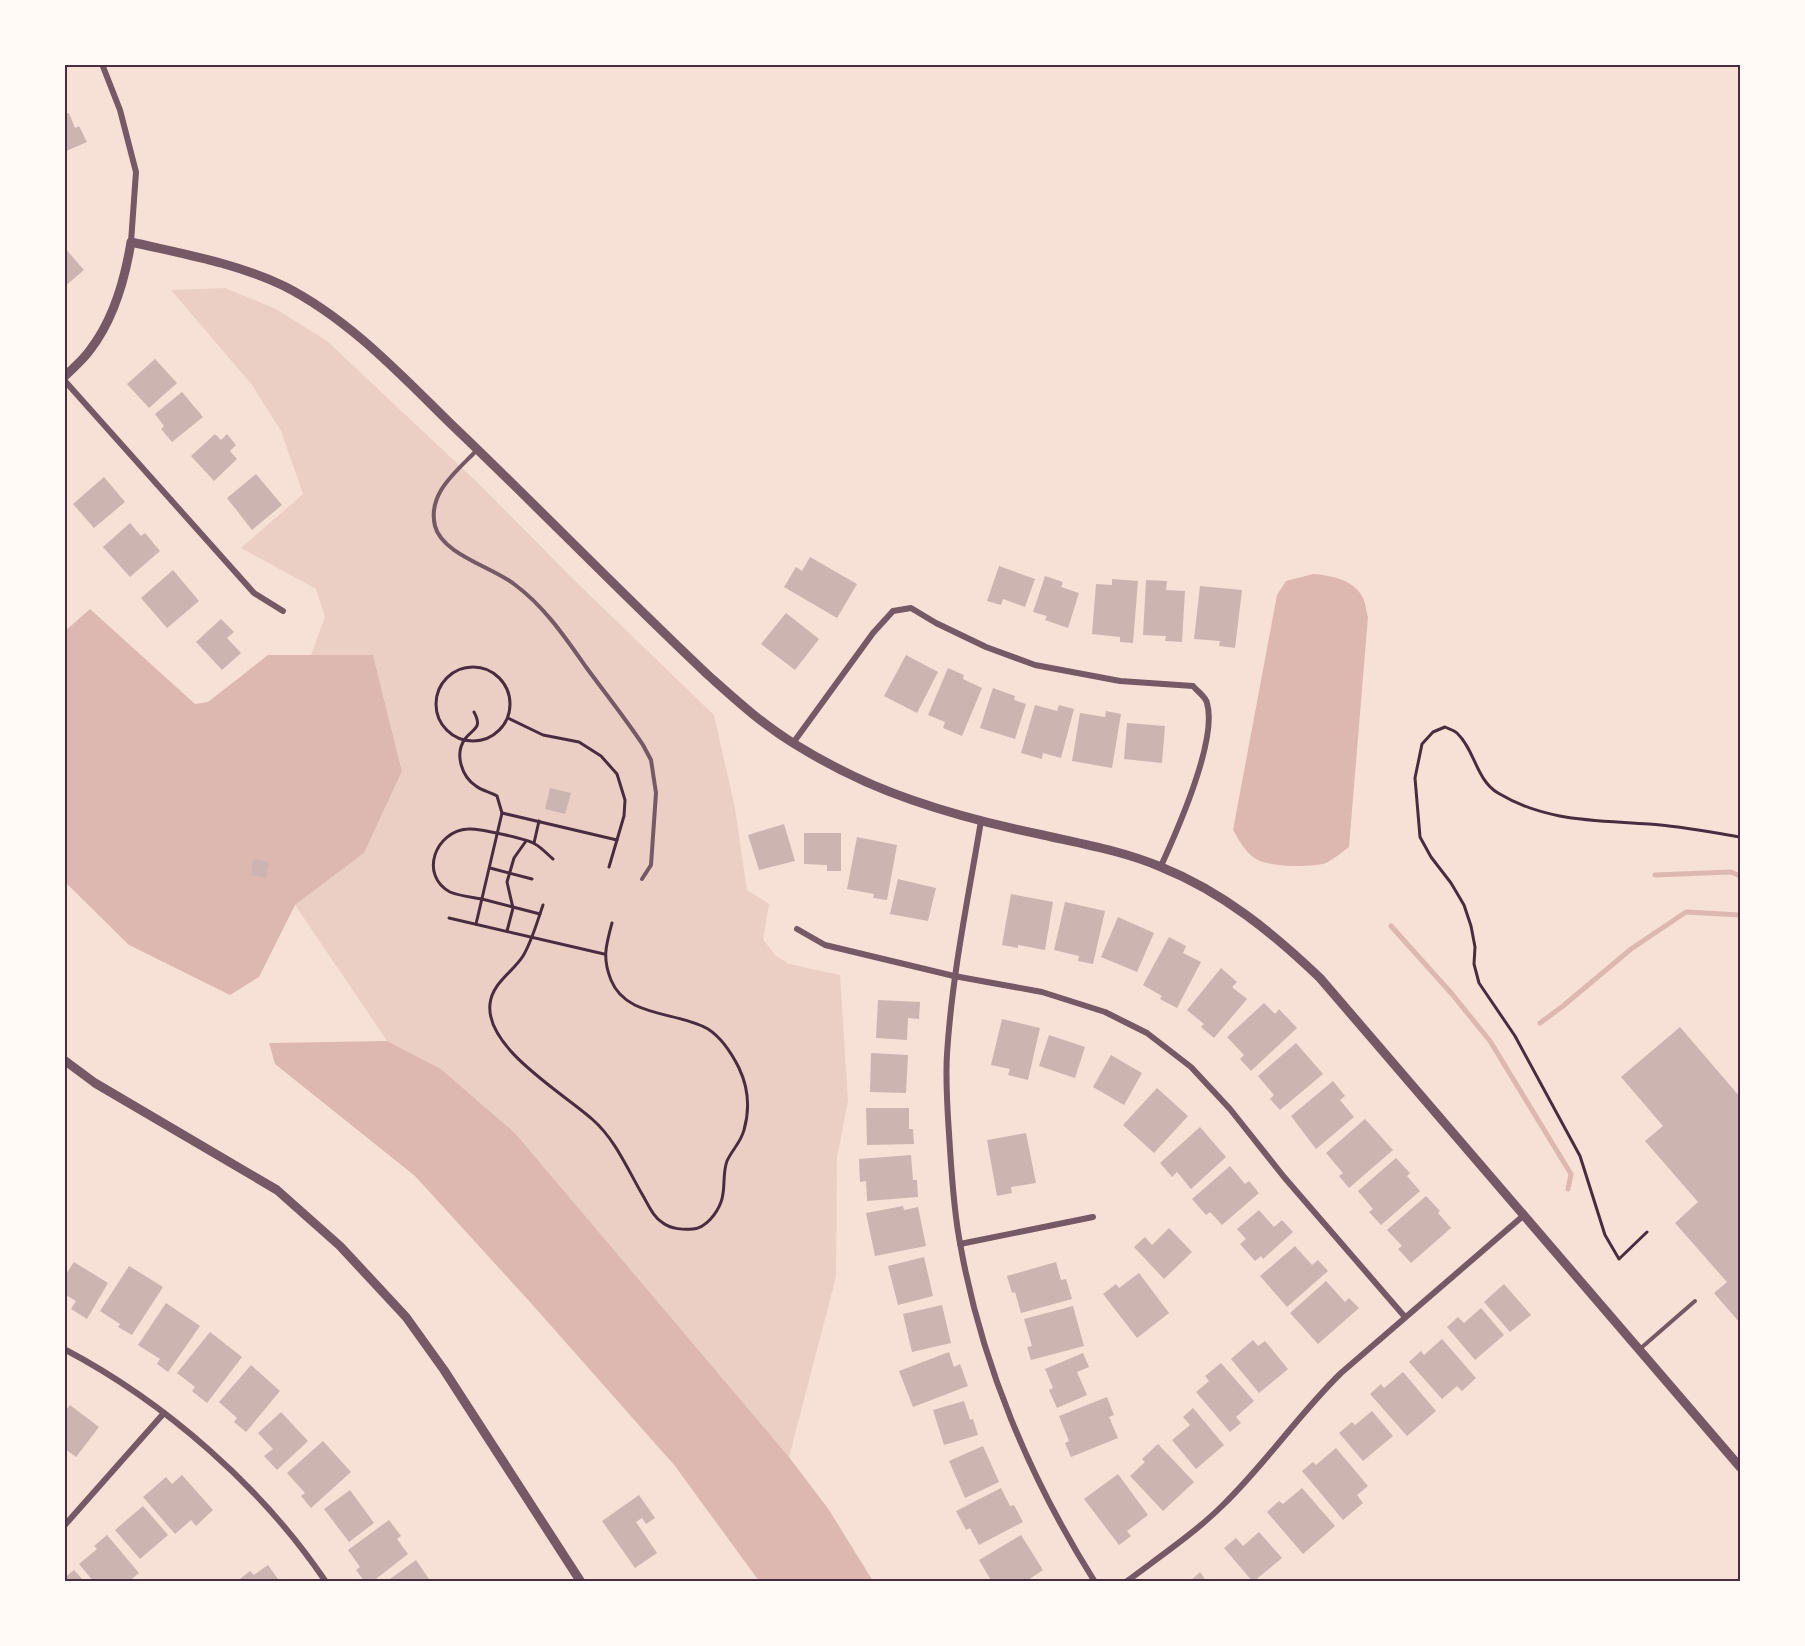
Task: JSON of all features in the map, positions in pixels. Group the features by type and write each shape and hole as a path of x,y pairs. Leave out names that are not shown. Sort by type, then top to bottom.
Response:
{"street":[{"path":"102,64 120,110 136,171 131,242 127,271 116,303 91,350 64,379 254,593 283,611"},
{"path":"131,242 222,263 283,286 343,323 478,450 708,675 793,744 855,777 910,800 981,821 1110,849 1161,866 1236,907 1287,946 1312,970 1740,1467"},
{"path":"793,744 873,633 892,611 911,608 986,647 1035,665 1120,681 1192,686 1207,701 1209,725 1187,807 1161,866"},
{"path":"981,821 954,976 947,1056 947,1114 953,1196 960,1245 977,1317 995,1376 1027,1457 1065,1533 1095,1581"},
{"path":"797,929 825,945 954,976 1042,992 1106,1011 1147,1033 1191,1067 1230,1109 1284,1177 1405,1317"},
{"path":"64,1060 95,1083 277,1190 340,1246 406,1317 444,1370 581,1581"},
{"path":"1126,1581 1188,1535 1223,1505 1320,1394 1405,1317 1523,1216"},
{"path":"960,1245 1093,1217"},
{"path":"64,1349 111,1375 164,1413 224,1464 265,1505 326,1581"},
{"path":"64,1526 164,1413"}],"lane":[{"path":"478,450 441,488 435,500 434,520 437,531 450,548 498,573 516,585 544,610 643,745 651,760 656,793 651,865 642,879"},
{"path":"1639,1350 1695,1301"}],"path":[{"path":"471,667 492,672 500,678 510,697 508,717 502,727 485,739 464,740 454,736 446,729 437,710 439,690 452,674 471,667"},
{"path":"474,712 478,723 475,730 464,740 460,757 461,765 465,774 477,787 497,796 502,813 477,924"},
{"path":"508,717 543,735 579,742 601,756 617,774 625,800 624,816 609,867"},
{"path":"1647,1232 1619,1259 1605,1235 1580,1156 1515,1036 1479,983 1474,964 1475,946 1472,926 1464,905 1420,837 1415,778 1422,744 1433,732 1445,727 1456,732 1479,774 1496,792 1521,805 1553,816 1652,824 1740,837"},
{"path":"502,813 617,840"},
{"path":"534,843 539,821"},
{"path":"540,914 448,891 437,877 433,858 436,848 452,834 469,829 534,843 553,859"},
{"path":"507,932 513,908 507,882 514,858 526,841"},
{"path":"490,868 532,879"},
{"path":"543,905 523,957 497,986 490,1003 491,1017 497,1033 532,1072 575,1104 602,1129 623,1158 653,1213 663,1224 686,1230 699,1228 707,1222 722,1201 728,1160 739,1144 744,1129 748,1109 742,1076 734,1058 710,1030 695,1023 636,1006 623,999 613,986 604,954 612,923"},
{"path":"449,918 604,954"}],"shaded area":[{"path":"225,288 276,309 327,341 477,482 573,579 714,715 735,808 747,890 769,904 763,939 776,956 789,964 840,975 848,1101 837,1158 836,1277 789,1457 515,1133 441,1069 387,1041 295,905 364,853 402,770 373,655 311,655 325,617 316,589 241,548 303,494 281,431 252,385 171,290"},
{"path":"1313,574 1334,577 1354,587 1363,598 1368,617 1349,847 1326,863 1319,865 1270,864 1252,856 1233,830 1277,595 1286,581"},
{"path":"90,609 195,704 208,702 268,655 373,655 402,771 364,853 295,905 259,977 230,995 129,945 65,882 64,632"},
{"path":"387,1041 441,1069 515,1133 789,1457 829,1510 873,1581 759,1581 675,1466 530,1302 415,1176 275,1064 269,1043"}],"building":[{"path":"69,113 75,128 79,126 87,142 64,152 64,115"},
{"path":"64,247 84,270 64,287"},
{"path":"155,359 177,383 149,408 127,384"},
{"path":"182,392 203,417 172,442 161,429 164,426 155,414"},
{"path":"215,434 221,440 227,434 236,445 230,451 237,459 214,481 191,456"},
{"path":"256,474 282,505 252,530 227,498"},
{"path":"104,477 125,502 94,528 73,504"},
{"path":"130,523 141,536 145,533 160,551 130,577 103,547"},
{"path":"810,557 857,584 837,618 784,587 796,567 802,571"},
{"path":"999,566 1035,579 1025,607 1003,599 1001,605 987,601"},
{"path":"173,570 199,601 167,628 141,598"},
{"path":"1045,576 1063,582 1061,587 1079,593 1068,628 1045,620 1047,616 1033,612"},
{"path":"1112,579 1138,581 1133,643 1120,642 1120,637 1092,634 1096,584 1112,585"},
{"path":"1146,580 1167,581 1166,590 1185,591 1182,642 1165,641 1166,636 1143,635"},
{"path":"1200,586 1242,590 1235,648 1219,646 1220,641 1194,639"},
{"path":"786,613 819,639 795,670 761,644"},
{"path":"221,619 234,632 227,638 241,653 222,670 196,642"},
{"path":"906,655 938,672 917,713 884,696"},
{"path":"948,668 964,675 963,679 982,688 962,736 943,728 945,722 928,715"},
{"path":"993,688 1015,696 1014,700 1026,704 1015,739 980,728"},
{"path":"1035,705 1057,711 1059,705 1074,709 1061,758 1043,753 1042,759 1021,753"},
{"path":"1106,711 1121,714 1112,768 1072,761 1080,713 1105,717"},
{"path":"1127,723 1165,726 1162,763 1124,759"},
{"path":"550,788 571,793 565,814 545,809"},
{"path":"784,824 795,861 759,870 748,835"},
{"path":"804,833 841,833 841,871 827,871 827,865 804,864"},
{"path":"857,837 897,845 887,900 873,898 874,894 847,889"},
{"path":"253,859 269,862 266,878 251,875"},
{"path":"898,879 936,888 928,921 890,914"},
{"path":"1011,894 1053,902 1045,950 1018,945 1018,948 1002,945"},
{"path":"1065,902 1105,911 1093,964 1078,961 1079,956 1054,950"},
{"path":"1118,917 1154,933 1137,972 1101,957"},
{"path":"1169,937 1186,946 1183,953 1201,962 1177,1008 1160,999 1162,996 1143,985"},
{"path":"1221,968 1237,982 1232,987 1247,999 1214,1038 1201,1027 1204,1024 1187,1010"},
{"path":"878,1000 920,1002 919,1019 908,1018 907,1040 876,1038"},
{"path":"1264,1003 1275,1014 1279,1009 1297,1028 1251,1071 1240,1059 1244,1055 1227,1037"},
{"path":"1002,1019 1040,1028 1028,1080 1008,1075 1010,1069 991,1065"},
{"path":"1680,1027 1740,1097 1740,1323 1714,1293 1727,1282 1675,1223 1698,1202 1645,1141 1663,1126 1621,1077"},
{"path":"1049,1035 1085,1047 1075,1078 1039,1066"},
{"path":"1296,1043 1323,1074 1280,1110 1270,1099 1274,1095 1258,1076"},
{"path":"871,1053 908,1055 906,1093 870,1092"},
{"path":"1111,1055 1142,1073 1124,1105 1093,1087"},
{"path":"1333,1081 1345,1096 1340,1100 1354,1117 1316,1149 1291,1116"},
{"path":"1157,1088 1188,1116 1154,1153 1123,1125"},
{"path":"866,1108 909,1108 909,1129 913,1129 914,1144 867,1145"},
{"path":"1365,1119 1393,1150 1349,1188 1339,1176 1343,1173 1326,1153"},
{"path":"1200,1127 1226,1157 1191,1189 1177,1172 1172,1177 1160,1163"},
{"path":"1026,1133 1036,1183 1011,1187 1012,1193 997,1196 987,1140"},
{"path":"911,1155 913,1180 917,1180 918,1197 867,1201 866,1181 860,1182 859,1159"},
{"path":"1396,1158 1410,1173 1407,1176 1420,1191 1381,1225 1369,1212 1373,1209 1358,1191"},
{"path":"1230,1166 1245,1184 1249,1181 1259,1193 1222,1225 1210,1212 1206,1215 1192,1199"},
{"path":"1426,1196 1451,1228 1411,1263 1398,1249 1402,1246 1387,1230"},
{"path":"903,1206 904,1210 918,1207 926,1246 875,1256 866,1213"},
{"path":"1259,1210 1274,1227 1282,1220 1293,1232 1263,1259 1261,1256 1255,1261 1240,1244 1246,1239 1237,1229"},
{"path":"1169,1228 1192,1252 1164,1279 1134,1247 1145,1237 1152,1245"},
{"path":"1295,1246 1312,1265 1318,1260 1328,1271 1287,1307 1260,1276"},
{"path":"924,1257 933,1296 898,1305 888,1266"},
{"path":"74,1262 108,1283 87,1319 71,1309 76,1301 64,1294 64,1277"},
{"path":"1056,1262 1061,1280 1066,1279 1072,1299 1021,1313 1015,1292 1012,1293 1007,1276"},
{"path":"129,1266 163,1287 132,1335 118,1327 120,1324 100,1311"},
{"path":"1139,1273 1169,1313 1137,1338 1103,1294 1116,1284 1119,1288"},
{"path":"1326,1281 1345,1302 1349,1298 1359,1308 1318,1344 1290,1313"},
{"path":"1504,1284 1531,1315 1510,1332 1484,1302"},
{"path":"166,1303 200,1326 168,1372 157,1364 160,1359 138,1345"},
{"path":"942,1305 951,1343 912,1352 903,1314"},
{"path":"1073,1306 1084,1346 1031,1360 1027,1347 1032,1346 1024,1319"},
{"path":"1481,1308 1504,1335 1475,1360 1447,1327 1458,1317 1464,1323"},
{"path":"210,1332 242,1357 207,1403 192,1391 195,1387 177,1373"},
{"path":"1442,1339 1476,1378 1462,1391 1457,1386 1442,1399 1409,1362 1421,1351 1424,1355"},
{"path":"1253,1340 1258,1346 1265,1341 1288,1369 1259,1393 1231,1359"},
{"path":"949,1352 954,1367 960,1364 968,1386 913,1407 899,1371"},
{"path":"1083,1353 1089,1367 1077,1372 1087,1395 1057,1408 1049,1390 1053,1388 1045,1369"},
{"path":"1221,1363 1254,1401 1236,1417 1241,1423 1230,1432 1196,1392 1209,1381 1205,1376"},
{"path":"251,1365 280,1391 246,1432 234,1422 237,1418 219,1402"},
{"path":"1403,1372 1436,1411 1407,1436 1370,1394 1381,1384 1384,1388"},
{"path":"1107,1397 1114,1415 1109,1417 1118,1438 1071,1457 1065,1443 1069,1441 1059,1416"},
{"path":"964,1401 978,1435 944,1445 933,1410"},
{"path":"70,1405 99,1427 76,1457 64,1448 64,1412"},
{"path":"1193,1408 1224,1445 1196,1469 1172,1440 1190,1425 1183,1417"},
{"path":"1372,1411 1393,1436 1363,1461 1339,1433 1352,1422 1355,1425"},
{"path":"281,1412 308,1441 277,1470 264,1456 273,1449 258,1433"},
{"path":"323,1441 351,1472 311,1508 301,1496 305,1493 287,1473"},
{"path":"1158,1444 1194,1482 1163,1511 1130,1476 1145,1462 1142,1459"},
{"path":"983,1446 999,1482 965,1498 949,1461"},
{"path":"1336,1448 1368,1486 1357,1495 1363,1503 1343,1520 1302,1471 1313,1462 1316,1465"},
{"path":"1118,1474 1148,1515 1127,1531 1131,1536 1119,1545 1084,1499"},
{"path":"182,1475 213,1510 196,1526 191,1520 175,1534 143,1497 166,1477 172,1484"},
{"path":"1001,1488 1010,1506 1014,1505 1023,1522 979,1545 970,1528 966,1530 956,1511"},
{"path":"1302,1488 1335,1526 1303,1554 1267,1512 1279,1501 1283,1504"},
{"path":"350,1490 374,1523 349,1542 324,1509"},
{"path":"639,1495 655,1518 646,1524 642,1518 636,1522 657,1553 635,1568 602,1521"},
{"path":"143,1506 168,1535 140,1559 115,1530"},
{"path":"389,1520 401,1536 397,1539 408,1554 372,1582 365,1582 356,1570 360,1567 348,1550"},
{"path":"1259,1532 1282,1558 1253,1582 1224,1548 1236,1538 1243,1546"},
{"path":"107,1535 139,1573 128,1582 94,1582 79,1564 97,1549 94,1546"},
{"path":"1021,1535 1043,1570 1025,1582 992,1582 979,1560"},
{"path":"416,1560 431,1582 386,1582"},
{"path":"268,1565 280,1582 236,1582 250,1571 254,1575"},
{"path":"74,1570 85,1582 64,1582 64,1578"},
{"path":"1200,1572 1207,1582 1189,1582"}],"waterway":[{"path":"1655,875 1731,872 1740,876"},
{"path":"1540,1023 1631,949 1686,912 1740,915"},
{"path":"1391,926 1452,994 1490,1041 1571,1174 1568,1189"}]}
